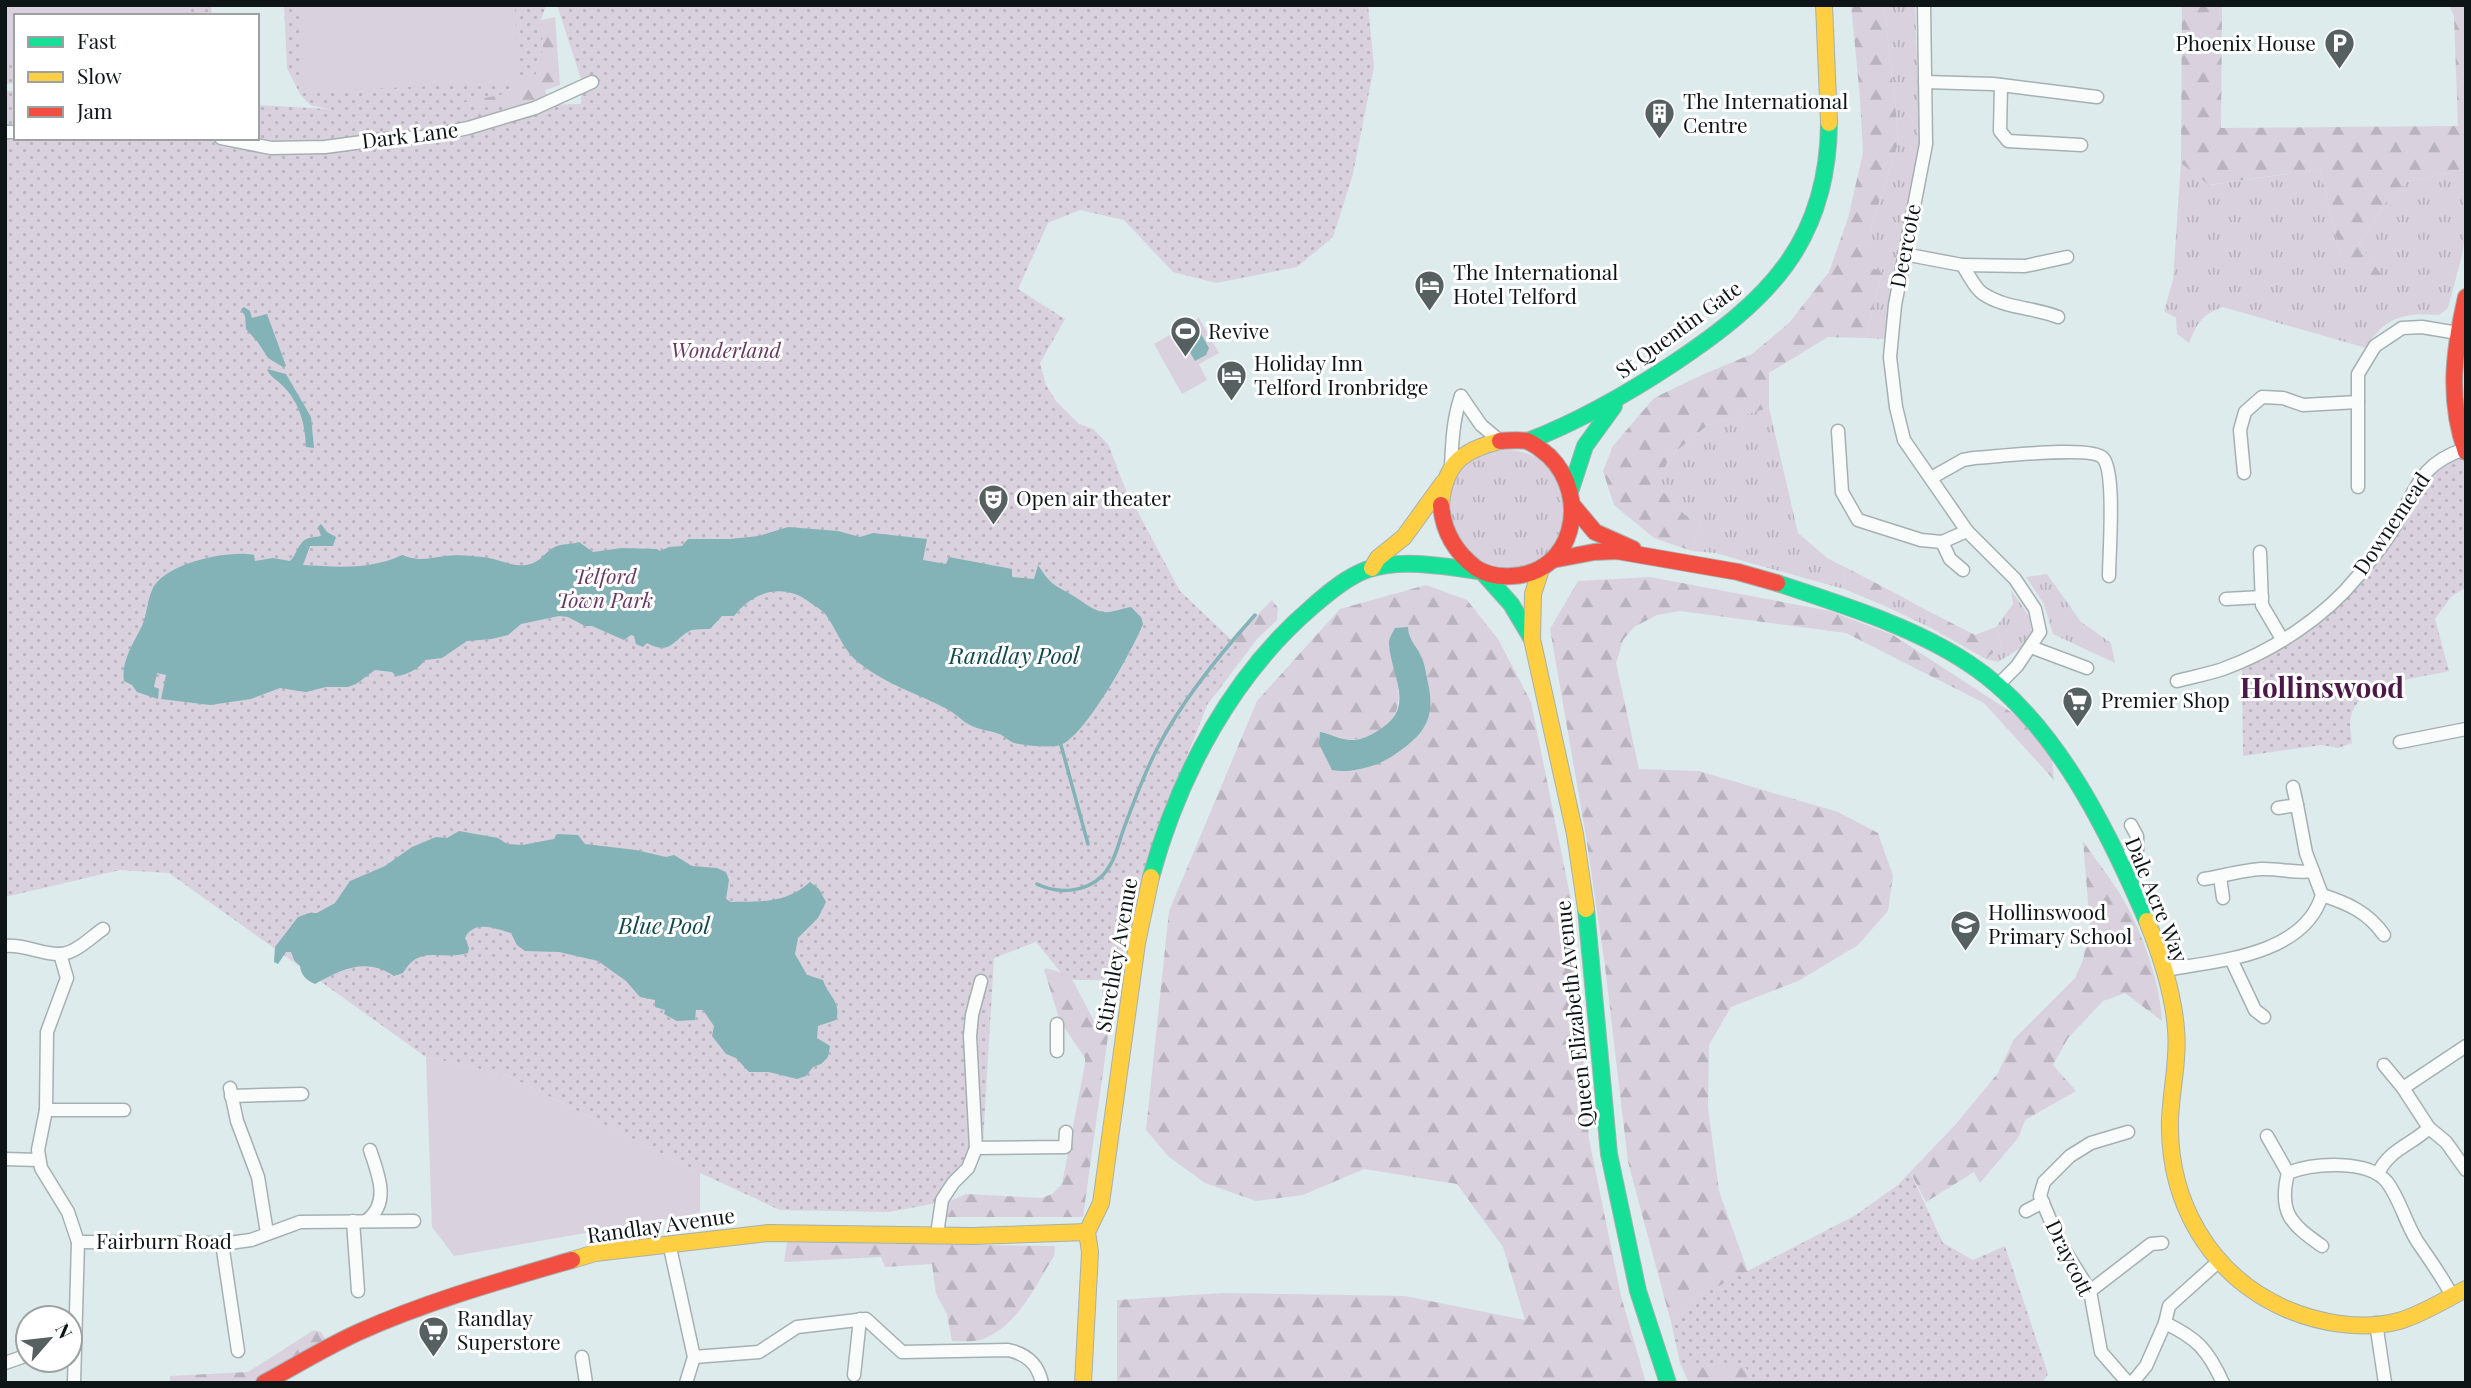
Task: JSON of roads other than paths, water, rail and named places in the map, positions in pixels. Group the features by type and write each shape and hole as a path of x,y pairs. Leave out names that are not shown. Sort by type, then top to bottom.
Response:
{"street":[{"name":"Deercote","path":"1924,5 1926,144 1895,305 1890,357 1896,407 1904,440 1966,531 2015,579 2035,609 2040,632 2017,666 1997,686"},
{"name":"St Quentin Gate","path":"1617,401 1726,327 1750,307 1773,283 1794,254 1812,220 1822,190 1828,156 1830,111 1823,8"},
{"name":"Dark Lane","path":"230,140 271,148 325,147 424,137 468,128 535,108 592,82"},
{"path":"1925,82 2001,85 2097,97"},
{"path":"2001,85 2000,131 2008,141 2081,145"},
{"path":"1904,254 1962,265 2025,266 2067,257"},
{"path":"1962,265 1980,292 2015,307 2044,311 2058,317"},
{"path":"2465,451 2452,401 2458,333 2466,297"},
{"path":"2358,487 2358,374 2375,346 2402,328 2422,327 2458,333"},
{"path":"1481,573 1458,551 1446,530 1442,515 1461,396 1481,425 1500,441"},
{"path":"2244,473 2240,430 2245,412 2262,397 2283,398 2303,405 2358,402"},
{"path":"1372,568 1378,558 1410,530 1448,475 1473,450 1500,441 1528,441 1569,426 1617,401"},
{"path":"1571,489 1585,446 1617,401"},
{"path":"1838,431 1842,492 1858,520 1921,540 1942,542 1966,531"},
{"path":"1372,568 1428,564 1502,578 1521,576 1547,564 1565,545 1572,527 1574,507 1571,489 1562,470 1549,456 1528,441"},
{"name":"Downemead","path":"2176,681 2223,669 2282,639 2323,612 2356,579 2393,529 2410,495 2432,464 2465,451"},
{"path":"1931,478 1956,463 1974,458 2059,452 2098,454 2105,460 2110,479 2109,576"},
{"name":"Dale Acre Way","path":"1574,507 1595,532 1643,555"},
{"path":"1942,542 1950,559 1963,570"},
{"name":"Dale Acre Way","path":"1547,564 1601,551 1643,555 1735,572 1794,588 1916,635 1969,664 1997,686 2027,716 2062,762 2095,814 2120,860 2164,970 2178,1046 2170,1121 2171,1155 2186,1211 2218,1262 2253,1293 2289,1312 2338,1324 2392,1322 2459,1292"},
{"path":"2260,552 2262,605 2282,639"},
{"name":"Queen Elizabeth Avenue","path":"1547,564 1533,594 1532,639 1573,821 1588,919 1609,1154 1638,1291 1666,1376"},
{"name":"Stirchley Avenue","path":"1083,1383 1090,1252 1087,1233 1101,1203 1139,926 1156,857 1194,762 1254,667 1277,640 1324,595 1372,568"},
{"name":"Queen Elizabeth Avenue","path":"1481,573 1511,604 1532,639"},
{"path":"2226,599 2262,597"},
{"path":"2031,647 2087,668"},
{"path":"2400,742 2466,729"},
{"path":"2164,970 2259,952 2293,934 2313,916 2322,895 2306,853 2293,787"},
{"path":"2278,808 2297,804"},
{"path":"2120,860 2137,850 2137,836 2131,825"},
{"path":"2204,879 2264,869 2313,872"},
{"path":"2220,877 2223,898"},
{"path":"2322,895 2351,904 2376,923 2384,935"},
{"path":"5,946 60,954 80,945 103,929"},
{"path":"60,954 66,978 47,1032 46,1110 38,1150 39,1160 68,1212 78,1242 75,1304"},
{"path":"2231,959 2255,1010 2264,1017"},
{"path":"937,1234 942,1200 953,1183 968,1168 976,1148 970,1036 981,981"},
{"path":"1057,1024 1057,1051"},
{"path":"2403,1088 2466,1046"},
{"path":"2384,1065 2429,1128 2446,1142 2466,1170"},
{"path":"267,1233 258,1177 237,1121 231,1092 302,1094"},
{"path":"46,1110 124,1110"},
{"path":"2378,1174 2392,1152 2419,1138 2429,1128"},
{"path":"976,1148 1065,1154 1066,1132"},
{"name":"Draycott","path":"2128,1132 2091,1143 2070,1156 2044,1182 2040,1196 2060,1243 2090,1291 2101,1352 2113,1368 2130,1383"},
{"path":"2267,1136 2288,1173 2283,1192 2284,1208 2297,1228 2322,1246"},
{"path":"358,1291 359,1221 378,1210 381,1197 380,1179 370,1150"},
{"path":"5,1159 39,1160"},
{"path":"2288,1173 2306,1166 2340,1165 2378,1174 2394,1194 2416,1239 2459,1292"},
{"path":"2026,1211 2043,1202"},
{"name":"Fairburn Road","path":"78,1242 222,1243 251,1240 300,1222 414,1221"},
{"name":"Randlay Avenue","path":"264,1383 357,1333 452,1295 595,1253 768,1233 972,1236 1087,1233"},
{"path":"222,1243 237,1351"},
{"path":"669,1243 694,1357 686,1383"},
{"path":"2090,1291 2151,1244 2162,1243"},
{"path":"2130,1383 2146,1366 2169,1306 2218,1262"},
{"path":"694,1357 759,1352 797,1327 860,1319 872,1322 902,1352 1019,1352 1033,1363 1042,1383"},
{"path":"854,1375 860,1319"},
{"path":"2165,1322 2193,1337 2205,1349 2223,1383"},
{"path":"2376,1323 2385,1383"},
{"path":"582,1357 586,1383"}],"water":[{"path":"244,307 250,311 252,318 267,314 286,366 283,367 268,358 246,329 245,316 241,309"},
{"path":"1197,327 1209,348 1206,355 1195,361 1181,336"},
{"path":"267,369 286,374 311,417 314,448 306,447 303,422 293,399"},
{"name":"Randlay Pool","path":"321,524 327,532 336,537 333,546 310,546 303,565 341,567 378,563 402,555 418,559 450,555 489,558 526,565 538,561 556,546 579,542 593,552 622,548 660,551 682,546 688,539 759,536 788,527 838,531 860,537 873,533 927,539 923,560 946,564 949,557 1012,569 1012,577 1034,579 1038,565 1052,583 1090,607 1107,612 1131,607 1141,617 1143,624 1119,672 1082,727 1060,745 1050,746 1016,743 972,726 953,712 880,677 853,658 823,612 802,597 781,591 761,595 742,607 734,616 722,616 710,629 692,630 662,648 647,643 643,647 636,644 634,636 624,640 568,617 559,616 521,624 508,635 467,641 442,658 425,660 416,669 405,674 396,676 392,672 375,670 348,687 326,687 306,692 280,688 251,699 210,705 161,699 166,675 157,673 154,687 159,689 158,699 137,692 132,685 124,681 126,660 142,626 152,590 158,581 197,560 229,554 254,555 255,561 273,558 290,561 305,540 321,536 318,527"},
{"path":"1408,627 1422,659 1428,683 1430,707 1425,725 1404,748 1380,763 1356,770 1332,770 1319,744 1320,732 1343,739 1360,739 1382,728 1398,710 1399,688 1389,641 1395,628"},
{"name":"Blue Pool","path":"459,831 498,838 507,844 522,845 554,839 557,834 578,835 585,844 636,850 666,857 674,855 692,866 717,868 726,872 729,880 726,899 731,902 782,898 810,882 819,889 826,902 818,918 798,938 795,954 807,975 823,980 836,1004 836,1020 818,1026 817,1038 830,1046 828,1057 813,1067 806,1076 797,1079 769,1072 749,1072 736,1058 726,1054 712,1036 714,1026 703,1010 696,1010 695,1020 677,1021 664,1014 665,1010 655,1007 655,1000 640,997 626,981 598,961 559,952 525,951 517,945 511,933 492,928 480,927 469,932 465,938 468,953 424,956 416,959 403,973 394,976 374,967 354,967 315,984 304,977 291,952 286,952 278,964 274,962 275,947 298,917 317,913 335,903 350,881 385,866 412,847 436,837 447,838"}],"waterway":[{"path":"1037,884 1053,889 1071,890 1087,886 1102,876 1116,853 1143,778 1167,731 1202,679 1255,615"},
{"path":"1061,745 1088,844"}],"place":[{"name":"Phoenix House","path":"2339,71"},
{"name":"The International Centre","path":"1660,141"},
{"name":"The International Hotel Telford","path":"1430,312"},
{"name":"Revive","path":"1185,359"},
{"name":"Holiday Inn Telford Ironbridge","path":"1231,403"},
{"name":"Open air theater","path":"993,526"},
{"name":"Premier Shop","path":"2078,728"},
{"name":"Hollinswood Primary School","path":"1965,952"},
{"name":"Randlay Superstore","path":"434,1358"}],"district":[{"name":"Hollinswood","path":"2322,688"}],"park label":[{"name":"Wonderland","path":"726,351"},
{"name":"Telford Town Park","path":"605,589"}]}
